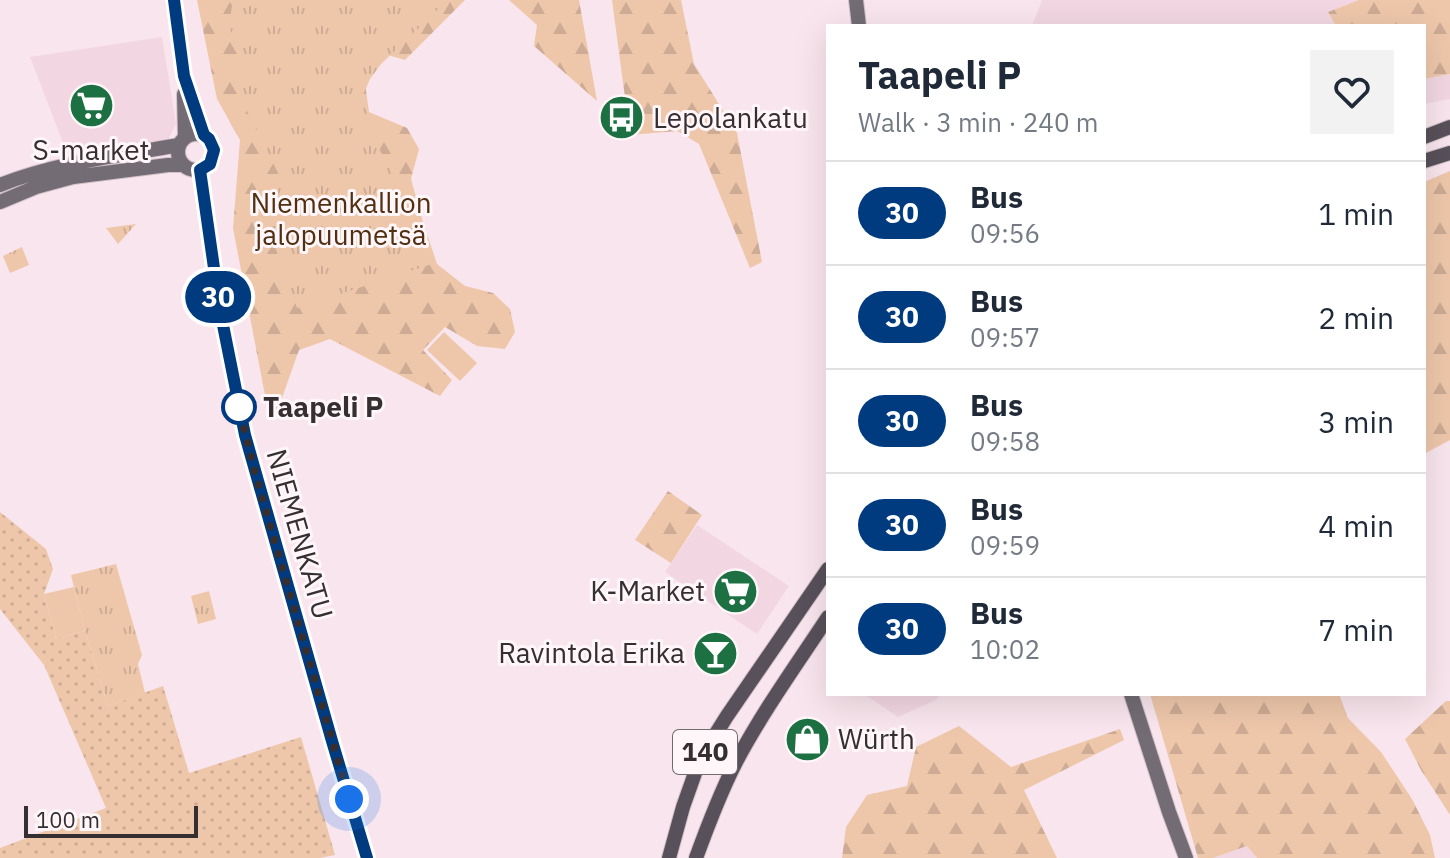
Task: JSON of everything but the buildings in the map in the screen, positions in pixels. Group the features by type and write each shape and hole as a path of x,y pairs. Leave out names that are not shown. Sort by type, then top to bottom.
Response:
{"main road":[{"path":"1426,136 1450,127"},
{"path":"1426,160 1450,153"},
{"name":"140","path":"669,858 700,759 826,572"},
{"name":"140","path":"696,858 737,761 783,683 826,620"}],"street":[{"path":"173,0 184,76 182,142 178,154 183,165"},
{"path":"856,0 859,24"},
{"path":"0,202 36,187 73,177 168,165 200,170 210,164 214,155 213,144 204,135 184,76"},
{"path":"0,185 32,173 182,142 194,134 204,135"},
{"name":"NIEMENKATU","path":"200,170 220,310 245,435 367,858"},
{"path":"1132,696 1186,858"}],"shaded area":[{"path":"1042,0 1359,0 1328,12 1335,24 1033,24"},
{"path":"162,37 176,124 168,140 65,158 62,140 30,57"},
{"path":"1450,74 1450,99 1426,104 1426,79"},
{"path":"697,525 789,586 757,634 665,572"},
{"path":"867,696 939,696 936,700 898,717"},
{"path":"1247,846 1257,858 1213,858"}],"green space":[{"path":"197,0 465,0 405,60 374,51 362,62 369,112 407,128 419,149 411,179 437,264 465,286 493,293 510,309 515,332 505,349 477,346 445,327 423,350 452,380 440,396 330,339 299,350 277,412 268,411 233,228 240,140 217,99"},
{"name":"Niemenkallion jalopuumetsä","path":"233,0 448,0 381,64 363,95 371,135 419,218 432,264 297,308 274,244 271,225 278,173 245,107 241,64 229,25"},
{"path":"509,0 579,0 597,101 534,46 537,25"},
{"path":"612,0 681,0 694,64 737,133 762,262 750,268 699,144 677,131 630,135"},
{"path":"1359,0 1450,0 1450,74 1426,79 1426,24 1335,24 1328,12"},
{"path":"1450,171 1450,440 1426,453 1426,181"},
{"path":"136,224 118,244 106,228"},
{"path":"22,247 29,265 10,273 3,256"},
{"path":"444,332 477,363 460,381 427,350"},
{"path":"668,491 702,515 671,563 635,540"},
{"path":"0,512 46,549 53,569 44,594 56,638 85,631 108,706 163,686 189,773 301,737 335,855 320,858 0,858 0,848 106,808 44,665 0,609"},
{"path":"116,564 142,655 138,664 145,693 108,706 71,575"},
{"path":"74,587 85,631 56,638 44,594"},
{"path":"209,591 216,619 198,624 191,596"},
{"path":"1151,696 1340,696 1348,718 1381,752 1412,799 1430,835 1435,858 1257,858 1247,846 1213,858 1198,858"},
{"path":"1446,701 1450,701 1450,815 1405,739"},
{"path":"959,726 1011,767 1120,729 1124,740 1024,790 1057,858 842,858 846,827 867,795 907,786 916,747"}],"bus line":[{"name":"30","path":"174,0 184,76 195,113 214,150 210,164 200,170 220,310 245,435 367,858"}],"place":[{"name":"S-market","path":"91,106"},
{"name":"Lepolankatu","path":"622,118"},
{"name":"Taapeli P","path":"239,407"},
{"name":"K-Market","path":"736,591"},
{"name":"Ravintola Erika","path":"716,653"},
{"name":"Würth","path":"807,739"}],"route":[{"path":"239,407 238,404 349,799"}]}
